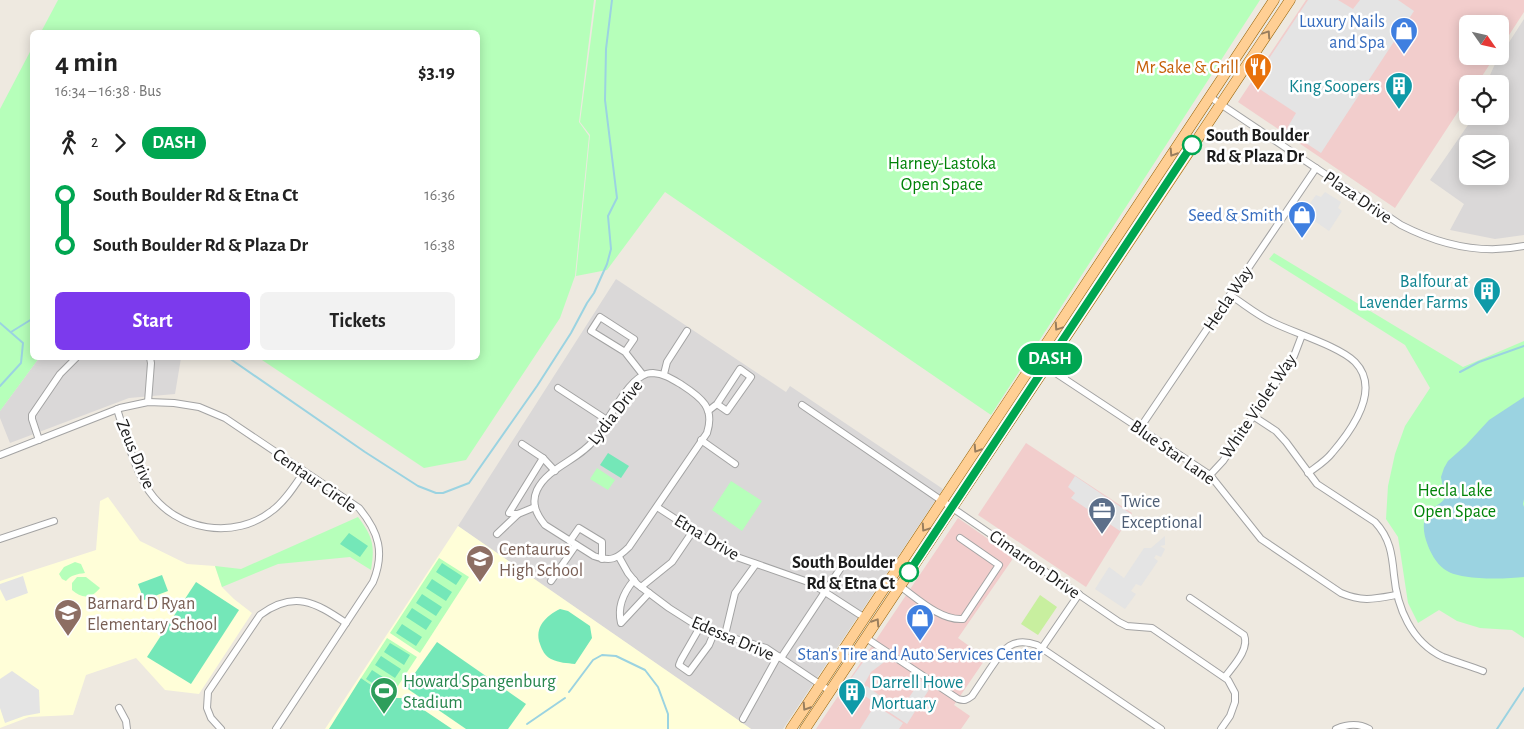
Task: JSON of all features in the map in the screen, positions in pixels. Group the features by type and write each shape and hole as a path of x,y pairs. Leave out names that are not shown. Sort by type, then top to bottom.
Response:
{"main road":[{"path":"791,729 1274,0"},
{"path":"804,729 1290,0"}],"street":[{"name":"Plaza Drive","path":"1210,97 1401,225 1438,242 1463,247 1489,249 1524,246"},
{"name":"Hecla Way","path":"1140,428 1316,168"},
{"path":"1230,295 1270,321 1344,354 1356,363 1365,379 1366,396 1359,415 1331,455 1308,473"},
{"path":"625,352 634,339 600,317 592,331 625,352 643,375"},
{"path":"664,374 667,362 687,331"},
{"name":"White Violet Way","path":"1210,475 1223,461 1294,356 1302,335"},
{"path":"1057,348 1059,366 1066,379"},
{"path":"40,440 32,415 60,374 74,360"},
{"path":"148,402 150,360"},
{"name":"Blue Star Lane","path":"1036,360 1210,475 1262,539 1340,593 1355,599 1366,600 1396,595"},
{"path":"497,534 518,514 535,507 539,518 545,525 594,556 602,559 611,559 620,556 629,547 707,433 710,424 708,411 717,404 740,369 751,377 727,411 717,404"},
{"name":"Lydia Drive","path":"535,507 537,491 543,482 584,451 594,440 632,384 643,375 653,373 664,374 699,396 708,411"},
{"path":"558,388 607,420"},
{"name":"Centaur Circle","path":"0,455 117,409 148,402 191,405 233,423 359,508 376,532 380,558 377,572 373,582 346,624 276,729"},
{"name":"Cimarron Drive","path":"802,404 1127,626 1152,628 1225,677"},
{"name":"Zeus Drive","path":"117,409 143,480 150,492 161,505 175,516 190,523 209,528 227,528 258,520 272,511 283,500 304,472"},
{"path":"1253,416 1276,431 1317,484 1375,522 1381,529 1386,536 1390,548 1396,595 1406,620 1421,641 1443,657 1483,671"},
{"path":"701,440 735,464"},
{"path":"522,444 543,458 556,471"},
{"path":"518,514 509,513 543,458"},
{"name":"Etna Drive","path":"657,507 731,555 811,583 865,618"},
{"path":"0,539 54,522"},
{"path":"551,581 573,543 579,528 602,542 602,559"},
{"path":"649,593 620,623 619,615 624,592 672,562 694,531"},
{"path":"890,579 944,616 963,619 1000,565 960,538"},
{"path":"620,556 628,573 637,584"},
{"path":"744,719 780,657 846,560"},
{"path":"725,635 735,593 756,564"},
{"name":"Edessa Drive","path":"637,584 668,608 700,627 714,634 725,635 766,648 830,691"},
{"path":"1042,648 1079,594"},
{"path":"1190,598 1244,635 1246,644 1244,650 1225,677 1235,693 1235,702 1233,710 1221,729"},
{"path":"221,729 211,718 207,708 208,692 260,615 271,607 283,602 293,600 306,601 319,605 346,624"},
{"path":"700,627 679,665 689,672 709,645 714,634"},
{"path":"866,638 963,701 972,696 1002,650 1012,644 1032,643 1161,729"},
{"path":"119,708 126,721 127,729"},
{"path":"1336,729 1353,724 1369,729"}],"shaded area":[{"path":"1306,0 1524,0 1524,12 1509,35 1509,15 1459,15 1459,65 1489,65 1483,75 1459,75 1459,110 1395,208 1238,102"},
{"path":"1308,0 1338,0 1353,9 1360,0 1398,0 1414,11 1321,153 1286,130 1296,113 1252,84"},
{"path":"1524,19 1524,235 1495,239 1450,230 1464,204 1430,180 1459,138 1459,185 1509,185 1509,135 1461,135 1468,125 1509,125 1509,75 1490,75 1495,65 1509,65 1509,42"},
{"path":"1325,192 1341,202 1338,208 1342,211 1329,231 1303,213 1316,195 1321,197"},
{"path":"616,279 786,392 790,386 943,489 783,729 751,729 458,526"},
{"path":"38,360 181,360 175,394 129,398 10,443 0,418 0,411"},
{"path":"1026,443 1132,513 1086,587 978,515"},
{"path":"1075,476 1131,514 1120,531 1071,498 1075,493 1068,487"},
{"path":"108,497 140,541 187,564 215,566 222,587 252,613 199,694 165,690 136,658 86,675 73,715 29,717 0,728 0,581 96,550 100,501"},
{"path":"958,518 1014,557 958,638 986,658 954,705 970,716 961,729 816,729"},
{"name":"Centaurus High School","path":"458,526 751,729 325,729"},
{"path":"1165,536 1165,545 1160,546 1165,549 1161,557 1156,555 1154,558 1158,561 1141,586 1136,584 1131,591 1136,594 1125,609 1095,589 1109,567 1124,578 1144,548 1151,548"},
{"path":"23,576 28,593 6,601 0,589 0,584"},
{"path":"869,654 876,657 881,655 886,659 871,672 862,688 867,686 900,711 920,681 930,688 907,724 847,684"},
{"path":"12,671 39,690 40,713 24,716 5,723 0,708 0,679"},
{"path":"875,705 903,723 899,729 860,729"}],"green space":[{"path":"58,0 594,0 579,122 589,136 575,276 560,318 466,460 424,468 262,360 480,360 480,30 42,30"},
{"name":"Harney-Lastoka Open Space","path":"596,0 1260,0 991,415 665,192 607,270 576,276 590,135 580,122"},
{"path":"30,52 30,360 38,360 0,411 0,109"},
{"name":"Hecla Lake Open Space","path":"1274,253 1463,367 1524,341 1524,638 1512,630 1480,628 1457,621 1439,610 1418,623 1408,603 1398,537 1386,519 1388,486 1395,454 1405,426 1430,388 1405,345 1269,259"},
{"path":"608,453 629,466 621,478 600,465"},
{"path":"597,468 615,480 608,490 590,479"},
{"path":"731,481 762,501 742,531 712,510"},
{"path":"358,517 367,530 372,542 371,570 350,557 278,564 222,587 215,566 241,569"},
{"path":"349,533 368,546 360,557 340,544"},
{"path":"439,558 469,577 420,653 390,633"},
{"path":"75,562 81,564 85,573 74,575 66,581 62,579 59,574 64,567"},
{"path":"442,563 462,576 456,585 436,572"},
{"path":"162,575 168,591 144,600 138,584"},
{"path":"77,577 86,577 100,588 90,596 79,595 72,590 72,583"},
{"path":"432,579 452,592 446,601 426,588"},
{"path":"196,582 239,610 191,684 147,657"},
{"path":"422,594 442,607 436,616 416,603"},
{"path":"1040,595 1057,607 1038,635 1021,624"},
{"path":"412,608 432,621 426,630 406,617"},
{"path":"560,609 568,611 590,626 592,638 575,664 551,659 544,653 540,644 539,632 542,623"},
{"path":"402,624 422,637 416,646 396,633"},
{"path":"387,638 417,657 390,698 361,678"},
{"path":"437,642 526,704 508,729 466,729 405,687"},
{"path":"390,643 410,655 404,665 384,652"},
{"path":"381,656 401,669 395,678 375,665"},
{"path":"372,670 392,683 386,692 366,679"},
{"name":"Howard Spangenburg Stadium","path":"361,678 390,698 409,700 452,729 329,729"}],"water":[{"path":"1524,397 1524,577 1482,578 1460,576 1451,573 1441,567 1434,557 1427,543 1424,530 1424,522 1428,513 1445,498 1441,477 1444,468 1448,461 1489,420"}],"waterway":[{"path":"232,360 365,452 418,486 436,493 443,493 469,483 537,386 571,333 594,293 607,264 611,249 608,216 617,198 605,100 606,49 612,0"},
{"path":"11,332 30,320"},
{"path":"0,323 23,343 21,363 0,386"},
{"path":"1460,372 1479,362 1524,346"},
{"path":"569,692 593,660 602,655 616,656 645,670 658,687 668,714 668,729"},
{"path":"1497,729 1524,688"},
{"path":"527,724 565,698"}],"bus line":[{"name":"DASH","path":"909,572 1192,145"}],"place":[{"name":"Luxury Nails and Spa","path":"1404,55"},
{"name":"Mr Sake & Grill","path":"1258,91"},
{"name":"King Soopers","path":"1399,110"},
{"name":"South Boulder Rd & Plaza Dr","path":"1192,145"},
{"name":"Seed & Smith","path":"1302,239"},
{"name":"Balfour at Lavender Farms","path":"1487,315"},
{"name":"Twice Exceptional","path":"1102,535"},
{"name":"South Boulder Rd & Etna Ct","path":"909,572"},
{"name":"Centaurus High School","path":"480,583"},
{"name":"Barnard D Ryan Elementary School","path":"68,637"},
{"name":"Stan's Tire and Auto Services Center","path":"920,642"},
{"name":"Howard Spangenburg Stadium","path":"384,715"},
{"name":"Darrell Howe Mortuary","path":"852,716"}]}
